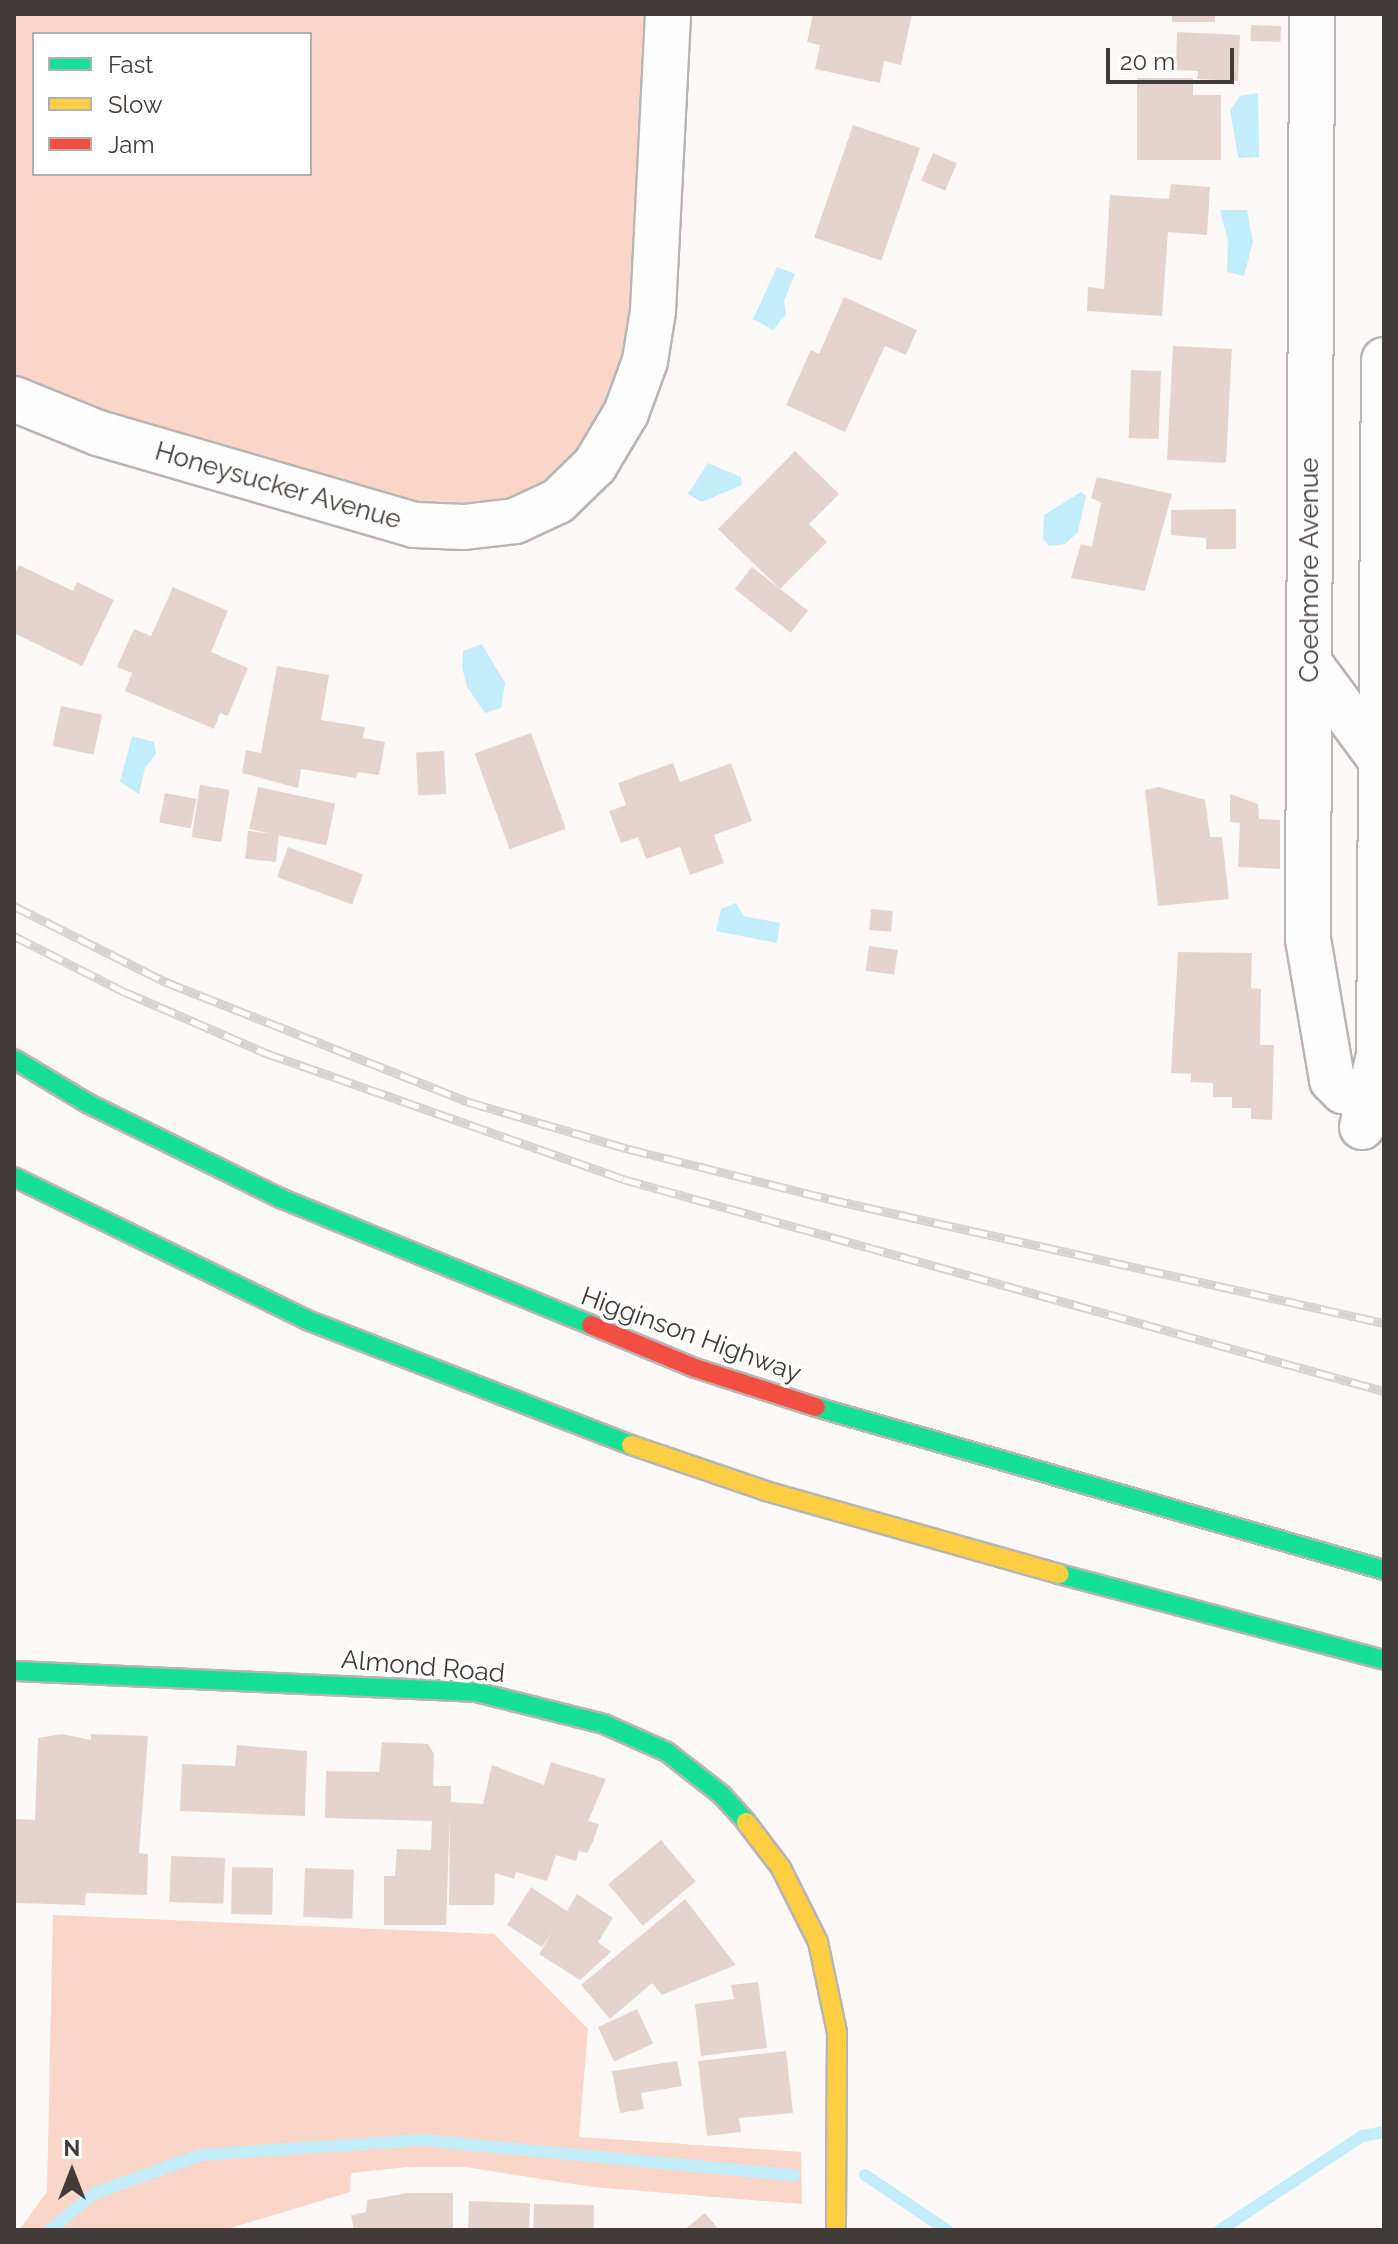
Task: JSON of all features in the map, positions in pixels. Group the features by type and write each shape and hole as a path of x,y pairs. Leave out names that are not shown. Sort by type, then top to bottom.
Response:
{"main road":[{"name":"Higginson Highway","path":"14,1059 89,1104 280,1198 695,1368 900,1434 1384,1570"},
{"path":"14,1177 307,1320 542,1415 927,1539 1384,1660"},
{"name":"Almond Road","path":"14,1671 476,1692 604,1724 667,1752 722,1795 755,1832 781,1868 818,1942 837,2032 836,2230"}],"street":[{"name":"Honeysucker Avenue","path":"14,399 98,433 415,525 464,527 515,521 558,501 595,465 626,413 645,361 653,311 668,14"},
{"name":"Coedmore Avenue","path":"1312,14 1308,939 1332,1080 1367,1112 1380,1041 1382,762"},
{"path":"1382,762 1384,360"},
{"path":"1310,664 1382,762"}],"shaded area":[{"path":"14,14 651,14 642,274 624,376 588,445 547,491 456,520 78,408 14,381"},
{"path":"53,1915 494,1934 588,2029 579,2137 801,2152 802,2204 593,2187 465,2167 408,2167 351,2173 350,2192 224,2230 19,2230 47,2192"}],"water":[{"path":"1258,93 1259,157 1238,158 1230,110 1240,96"},
{"path":"1220,210 1247,210 1253,242 1244,276 1227,272 1228,241"},
{"path":"777,267 795,274 784,301 786,314 773,330 753,319"},
{"path":"708,463 741,477 742,485 702,502 688,494"},
{"path":"1081,492 1086,496 1078,532 1065,544 1049,546 1043,539 1044,515"},
{"path":"482,644 505,683 501,708 485,713 467,687 462,667 463,651"},
{"path":"132,736 154,742 156,754 145,768 139,794 120,782"},
{"path":"736,903 744,916 780,923 777,943 716,931 721,909"}],"building":[{"path":"813,14 912,14 901,65 884,61 880,83 815,69 820,45 807,42"},
{"path":"1172,14 1215,14 1215,22 1172,22"},
{"path":"1251,25 1281,26 1280,42 1250,41"},
{"path":"1177,32 1240,35 1238,81 1197,79 1198,71 1176,70"},
{"path":"1137,78 1193,78 1193,95 1221,95 1221,160 1137,160"},
{"path":"853,125 920,148 881,261 814,238"},
{"path":"933,153 957,163 945,191 921,181"},
{"path":"1171,184 1210,187 1207,235 1168,232 1162,316 1087,311 1088,287 1104,289 1110,195 1169,199"},
{"path":"844,297 917,330 906,355 885,346 845,432 786,405 811,350 819,354"},
{"path":"1173,346 1232,349 1226,463 1167,460"},
{"path":"1131,370 1161,371 1159,439 1129,438"},
{"path":"795,451 839,494 809,524 827,542 780,589 718,529"},
{"path":"1097,477 1172,494 1145,591 1071,578 1081,544 1092,547 1101,503 1107,505 1091,498"},
{"path":"1236,509 1236,549 1206,549 1206,538 1171,535 1171,510"},
{"path":"19,565 73,591 77,582 114,600 82,666 14,633 14,575"},
{"path":"752,567 808,611 791,633 735,589"},
{"path":"173,587 228,611 211,652 248,668 228,716 220,713 214,729 125,691 132,673 117,667 134,629 151,636"},
{"path":"277,666 329,675 321,720 365,727 363,738 385,742 379,775 358,772 356,778 301,769 298,788 242,773 246,750 261,753"},
{"path":"61,706 102,715 94,755 52,746"},
{"path":"531,733 566,829 510,849 475,754"},
{"path":"444,751 446,794 418,795 416,752"},
{"path":"673,763 680,782 731,763 752,821 714,835 724,863 690,875 680,847 646,859 638,837 621,843 609,811 626,805 618,783"},
{"path":"200,785 230,790 221,842 192,837"},
{"path":"258,787 335,803 326,845 249,829"},
{"path":"1159,787 1205,800 1210,837 1222,837 1229,899 1158,906 1145,790"},
{"path":"165,793 196,799 191,829 159,822"},
{"path":"1230,794 1258,804 1259,819 1280,820 1280,869 1238,867 1240,823 1230,822"},
{"path":"248,831 279,834 276,862 245,859"},
{"path":"288,847 363,874 352,904 277,877"},
{"path":"871,909 893,911 891,932 869,930"},
{"path":"869,946 898,950 894,975 866,971"},
{"path":"1178,952 1252,953 1251,988 1261,989 1260,1045 1274,1045 1272,1120 1251,1119 1251,1108 1232,1108 1232,1097 1213,1097 1213,1083 1191,1082 1191,1074 1171,1073"},
{"path":"62,1734 91,1740 91,1734 148,1736 139,1853 148,1854 147,1895 86,1893 85,1905 14,1903 16,1819 35,1820 38,1738"},
{"path":"382,1742 428,1744 434,1754 433,1786 451,1786 451,1802 483,1804 492,1765 544,1785 551,1762 606,1779 588,1821 599,1824 587,1853 579,1851 576,1861 556,1855 547,1881 516,1872 514,1879 495,1873 494,1905 449,1905 450,1814 446,1925 384,1925 384,1876 395,1876 397,1849 431,1850 432,1821 325,1818 326,1771 379,1772"},
{"path":"237,1745 307,1751 305,1816 180,1811 182,1764 235,1766"},
{"path":"661,1840 696,1881 643,1926 608,1884"},
{"path":"171,1856 225,1858 223,1904 169,1902"},
{"path":"232,1867 273,1868 272,1915 231,1914"},
{"path":"305,1868 354,1870 352,1919 303,1917"},
{"path":"531,1887 567,1911 577,1894 613,1918 598,1942 611,1952 580,1980 539,1954 552,1933 542,1947 507,1925"},
{"path":"685,1899 736,1965 662,1995 652,1983 610,2019 581,1985"},
{"path":"758,1982 767,2048 701,2056 695,2004 734,1999 731,1985"},
{"path":"637,2009 653,2043 614,2062 598,2027"},
{"path":"786,2051 793,2113 739,2118 741,2132 707,2136 698,2061"},
{"path":"677,2061 682,2086 641,2093 644,2109 620,2113 612,2071"},
{"path":"408,2193 453,2193 453,2230 354,2230 351,2215 366,2212 367,2200"},
{"path":"469,2201 530,2203 529,2230 468,2230"},
{"path":"534,2204 594,2205 594,2230 534,2230"},
{"path":"705,2213 719,2230 684,2230"}],"waterway":[{"path":"1220,2230 1362,2136 1384,2132"},
{"path":"50,2230 93,2194 200,2155 421,2140 794,2175"},
{"path":"865,2175 947,2230"}],"railway":[{"path":"14,906 166,982 469,1102 629,1149 829,1199 1384,1323"},
{"path":"14,936 125,992 266,1053 623,1179 1384,1391"}],"traffic: fast":[{"path":"14,1059 89,1104 280,1198 591,1325"},
{"path":"14,1177 307,1320 631,1445"},
{"path":"816,1407 1384,1570"},
{"path":"1059,1574 1384,1660"},
{"path":"14,1671 476,1692 604,1724 667,1752 722,1795 746,1822"}],"traffic: slow":[{"path":"631,1445 766,1491 1059,1574"},
{"path":"746,1822 781,1868 818,1942 837,2032 836,2230"}],"traffic: jam":[{"path":"591,1325 695,1368 816,1407"}]}
